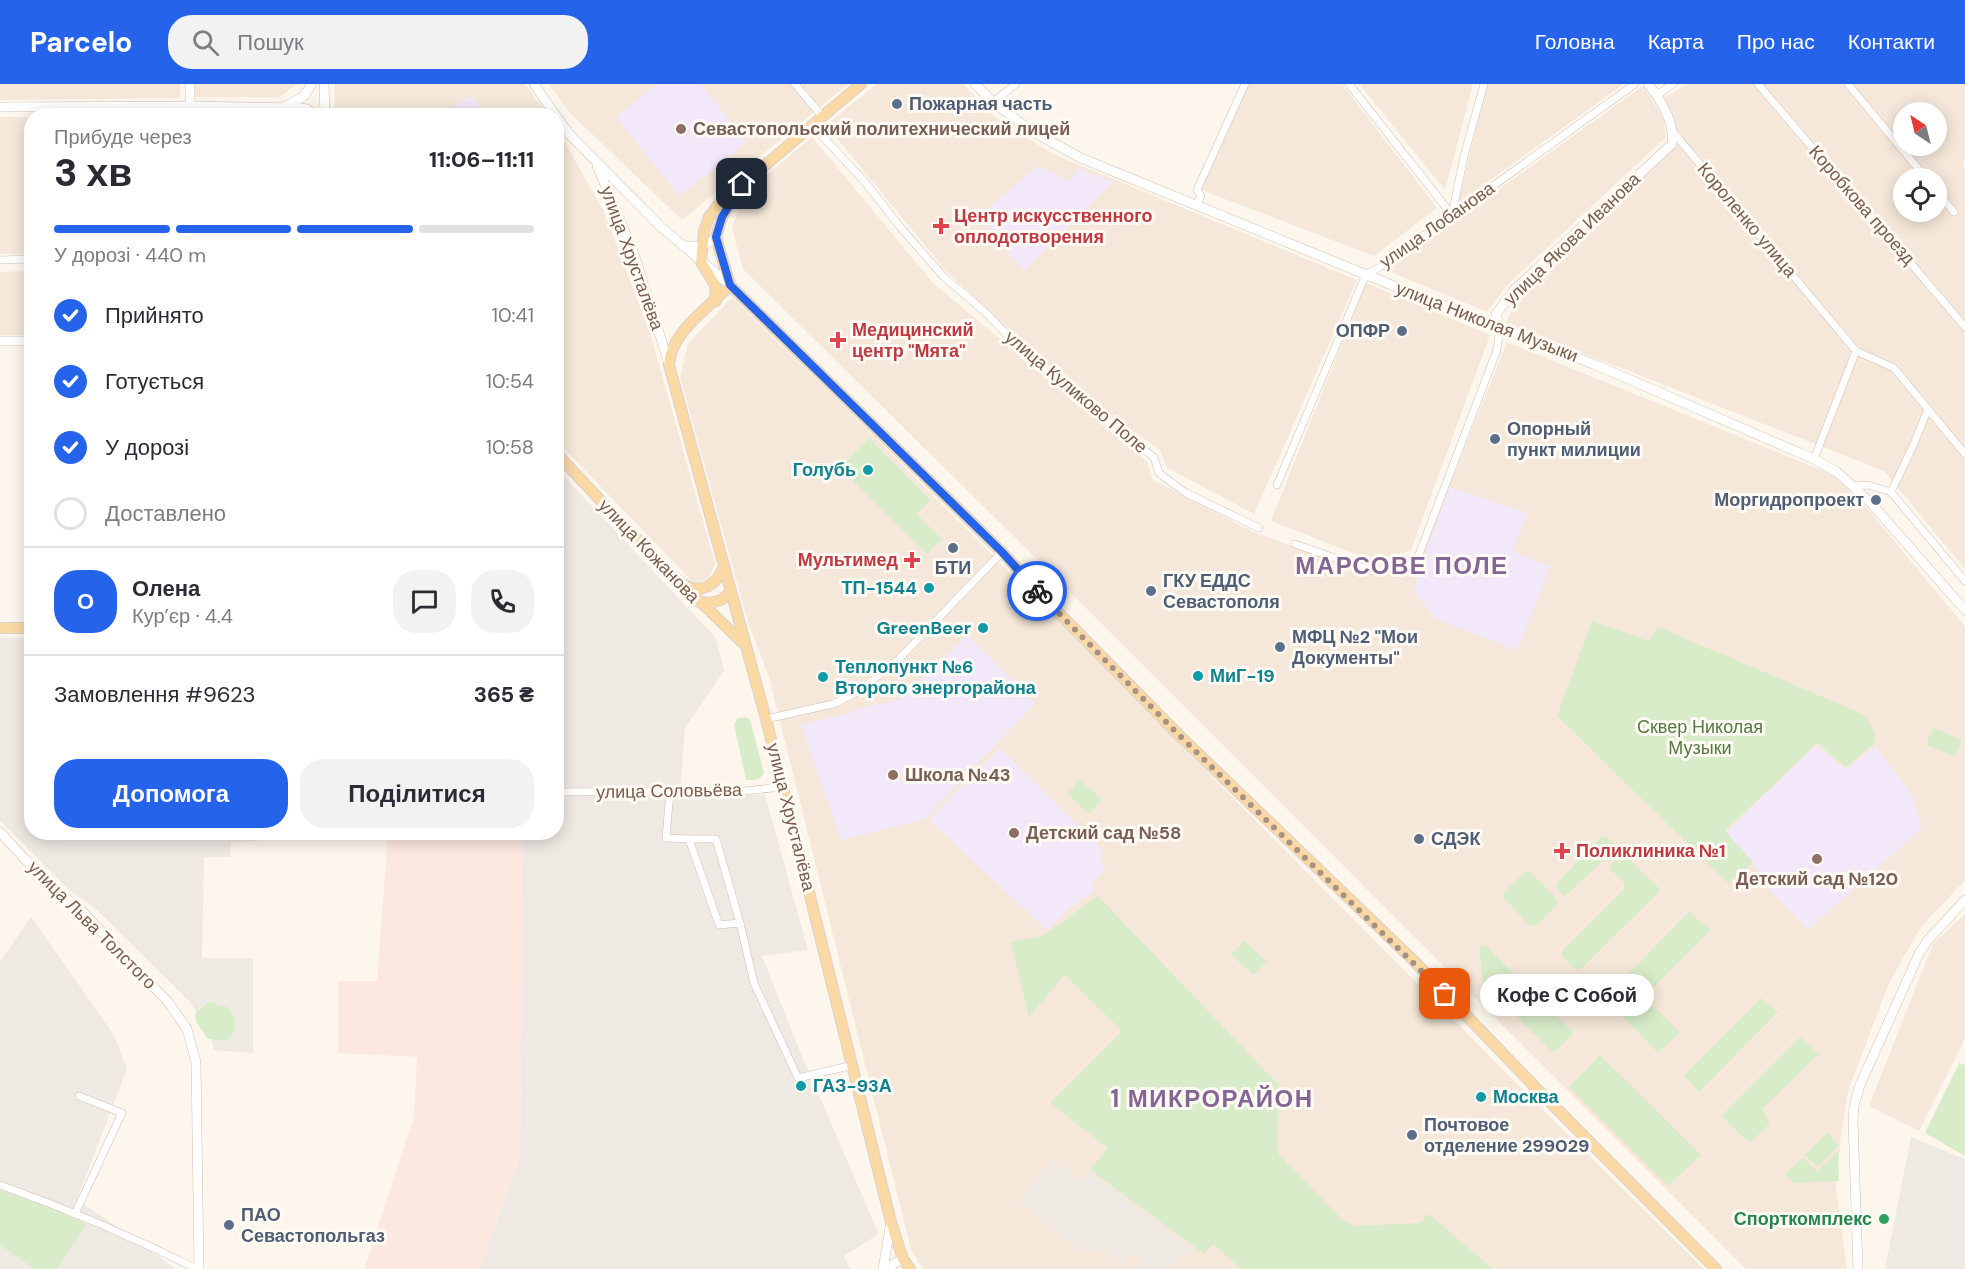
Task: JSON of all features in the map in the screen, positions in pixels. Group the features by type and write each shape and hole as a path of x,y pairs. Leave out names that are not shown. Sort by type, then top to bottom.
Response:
{"main road":[{"path":"190,84 190,106"},
{"path":"0,107 281,108 299,99 312,84"},
{"path":"324,84 325,108"},
{"path":"534,84 550,108"},
{"path":"716,301 715,285 701,262 704,231 709,217 718,205 742,184 861,84"},
{"name":"улица Николая Музыки","path":"975,84 993,102 1030,130 1058,147 1366,274 1596,365 1814,459 1837,472 1854,486 1965,610"},
{"name":"Короленко улица","path":"1648,84 1657,96 1673,132"},
{"path":"564,127 661,227 730,285 1002,552 1181,737 1413,960 1716,1269"},
{"name":"улица Якова Иванова","path":"1500,328 1496,314 1515,290 1672,144 1673,132"},
{"name":"улица Хрусталёва","path":"589,154 597,167 633,251 669,365 766,719 891,1222 903,1259 910,1269"},
{"path":"730,285 716,237 722,217 742,184"},
{"path":"683,246 703,246 716,237"},
{"name":"улица Хрусталёва","path":"669,365 670,355 679,337 730,285"},
{"path":"0,341 24,341"},
{"name":"улица Кожанова","path":"564,461 680,583 745,645"},
{"path":"680,583 690,588 701,589 712,585 720,577 724,566"},
{"path":"699,602 708,604 718,602 731,591"},
{"path":"0,628 24,628"},
{"name":"улица Льва Толстого","path":"0,832 46,882 82,910 168,1002 187,1029 196,1062 198,1269"},
{"path":"1858,1269 1854,1106 1860,1086 1919,954 1928,940 1965,900"},
{"path":"883,1269 891,1222"},
{"path":"889,1269 903,1259"}],"street":[{"path":"795,84 822,116"},
{"path":"993,102 1016,84"},
{"path":"1197,204 1201,196 1197,190 1245,84"},
{"path":"1349,84 1452,215"},
{"path":"1452,215 1464,156 1484,84"},
{"name":"улица Лобанова","path":"1277,485 1366,274 1380,267 1635,84"},
{"path":"1657,96 1673,84"},
{"name":"Коробкова проезд","path":"1758,84 1965,327"},
{"path":"1848,84 1918,168"},
{"name":"улица Куликово Поле","path":"811,124 865,182 943,276 985,312 1018,346 1120,433 1154,457 1159,473 1186,493 1259,528"},
{"name":"Короленко улица","path":"1673,132 1856,351 1894,368 1965,454"},
{"path":"1947,204 1954,212"},
{"path":"0,260 24,259"},
{"name":"улица Якова Иванова","path":"1295,544 1375,572 1418,557 1497,350 1500,328"},
{"path":"1814,459 1856,351"},
{"path":"1891,492 1928,409"},
{"path":"1854,486 1868,485 1891,492 1965,581"},
{"path":"766,719 833,704 868,684 906,652 1002,552"},
{"name":"улица Соловьёва","path":"564,792 744,791 782,787"},
{"path":"670,792 666,838 716,839 754,983 798,1078 853,1065"},
{"path":"688,838 719,925 740,923"},
{"path":"75,1214 122,1113 79,1096"},
{"path":"0,1185 49,1202 126,1234 198,1269"}],"shaded area":[{"path":"0,84 180,84 180,98 0,100"},
{"path":"195,84 298,84 279,97 195,97"},
{"path":"335,84 525,84 543,108 334,108"},
{"path":"549,84 848,84 682,220 570,113"},
{"name":"Севастопольский политехнический лицей","path":"657,84 700,84 747,142 680,196 616,117"},
{"path":"877,84 963,84 997,119 1053,154 1357,280 1254,514 1166,467 1160,450 1071,387 946,271 826,125"},
{"path":"1248,84 1342,84 1437,208 1374,256 1196,188"},
{"path":"1359,84 1473,84 1445,190"},
{"path":"1486,84 1624,84 1458,203"},
{"path":"1688,84 1965,84 1965,156 1963,163 1965,175 1965,569 1884,471 1506,323 1519,294 1679,143 1665,97"},
{"path":"1643,86 1663,118 1666,137 1508,284 1487,312 1386,270"},
{"path":"471,95 479,108 453,108"},
{"path":"0,117 24,117 24,254 0,254"},
{"path":"812,137 933,283 1147,462 1153,480 1251,531 1375,576 1420,559 1507,342 1831,474 1867,508 1965,627 1965,880 1921,927 1889,983 1848,1091 1836,1189 1847,1269 1746,1269 1063,585 743,269 732,228 744,194"},
{"path":"564,141 604,212 650,333 715,564 709,578 699,582 691,580 564,448"},
{"path":"1037,166 1070,181 1078,168 1113,182 1024,271 980,216"},
{"path":"24,271 24,335 0,335 0,272"},
{"path":"1366,283 1490,335 1411,550 1375,562 1271,521"},
{"path":"732,297 874,436 1704,1269 923,1269 911,1249 769,677 748,622 680,377 688,344"},
{"path":"564,476 716,638 724,671 685,728 680,795 765,795 808,950 762,956 801,1054 879,1234 844,1256 850,1269 480,1269 520,1157 523,840 564,840"},
{"path":"1450,487 1528,513 1512,551 1550,567 1517,650 1436,619 1414,592 1423,559"},
{"name":"Школа №43","path":"968,635 1035,703 925,819 841,840 801,725 851,713 853,709 897,701"},
{"path":"0,638 24,638 24,840 257,840 231,842 230,857 204,857 202,958 253,958 253,1053 214,1050 210,1033 190,1002 96,909 68,889 0,821"},
{"name":"Детский сад №120","path":"1816,746 1846,770 1875,746 1913,796 1922,828 1808,930 1768,888 1772,883 1723,835"},
{"name":"Детский сад №58","path":"1000,748 1102,849 1101,859 1105,865 1102,869 1105,871 1092,883 1095,891 1069,908 1047,930 929,820"},
{"path":"387,840 523,840 520,1157 480,1269 364,1269 414,1117 417,1057 338,1053 338,981 377,981"},
{"path":"1965,914 1965,1038 1919,1131 1869,1106 1933,944"},
{"path":"31,917 114,1035 127,1069 77,1199 176,1269 0,1269 0,962"},
{"path":"1911,1137 1965,1159 1965,1269 1885,1269"},
{"path":"1052,1160 1082,1181 1090,1172 1190,1248 1169,1269 1134,1269 1143,1259 1134,1251 1123,1263 1103,1249 1088,1252 1078,1249 1021,1203 1025,1197 1022,1195"}],"green space":[{"path":"869,438 931,500 917,514 942,539 927,554 840,468"},
{"name":"Сквер Николая Музыки","path":"1592,621 1649,641 1658,627 1863,714 1875,733 1874,744 1846,767 1817,743 1725,831 1753,862 1728,883 1557,716"},
{"path":"738,718 750,719 764,773 756,780 746,780 734,724"},
{"path":"1933,728 1962,740 1955,756 1926,745"},
{"path":"1080,780 1102,800 1089,814 1067,793"},
{"path":"1606,836 1616,848 1564,896 1556,884 1601,837"},
{"path":"1620,855 1625,855 1659,888 1659,892 1581,969 1576,970 1561,955 1562,951 1625,888 1624,883 1610,869 1610,865"},
{"path":"1526,871 1530,871 1557,900 1556,906 1537,925 1529,925 1504,898 1504,892"},
{"path":"1098,896 1279,1085 1277,1144 1279,1155 1344,1221 1353,1226 1419,1223 1429,1214 1493,1269 1241,1269 1213,1244 1204,1254 1090,1170 1108,1148 1050,1103 1122,1031 1065,975 1029,1017 1011,942 1044,935"},
{"path":"1689,912 1711,930 1650,991 1650,1004 1680,1032 1658,1053 1610,1003 1607,995"},
{"path":"1245,941 1267,962 1253,975 1231,954"},
{"path":"1485,945 1572,1031 1571,1037 1555,1051 1550,1050 1483,982 1479,948"},
{"path":"1761,998 1778,1012 1699,1092 1684,1075"},
{"path":"208,1002 227,1007 235,1020 235,1029 226,1041 208,1039 196,1022 195,1014"},
{"path":"1800,1037 1819,1054 1762,1109 1770,1123 1750,1143 1721,1116"},
{"path":"1600,1055 1701,1155 1668,1186 1569,1087"},
{"path":"1959,1063 1965,1065 1965,1156 1925,1133"},
{"path":"1827,1133 1839,1145 1818,1167 1805,1155"},
{"path":"1838,1152 1839,1181 1794,1183 1785,1174 1803,1158 1817,1171"},
{"path":"0,1190 53,1207 86,1224 57,1269 35,1269 0,1245"}],"way so far":[{"path":"1037,591 1181,737 1413,960 1445,994"}],"place":[{"name":"Пожарная часть","path":"897,104"},
{"name":"Севастопольский политехнический лицей","path":"681,129"},
{"name":"Центр искусственного оплодотворения","path":"941,226"},
{"name":"ОПФР","path":"1402,331"},
{"name":"Медицинский центр \"Мята\"","path":"838,340"},
{"name":"Опорный пункт милиции","path":"1495,439"},
{"name":"Голубь","path":"868,470"},
{"name":"Моргидропроект","path":"1876,500"},
{"name":"БТИ","path":"953,548"},
{"name":"Мультимед","path":"912,560"},
{"name":"ТП-1544","path":"929,588"},
{"name":"ГКУ ЕДДС Севастополя","path":"1151,591"},
{"name":"GreenBeer","path":"983,628"},
{"name":"МФЦ №2 \"Мои Документы\"","path":"1280,647"},
{"name":"МиГ-19","path":"1198,676"},
{"name":"Теплопункт №6 Второго энергорайона","path":"823,677"},
{"name":"Школа №43","path":"893,775"},
{"name":"Детский сад №58","path":"1014,833"},
{"name":"СДЭК","path":"1419,839"},
{"name":"Поликлиника №1","path":"1562,851"},
{"name":"Детский сад №120","path":"1817,859"},
{"name":"Кофе С Собой","path":"1445,994"},
{"name":"ГАЗ-93А","path":"801,1086"},
{"name":"Москва","path":"1481,1097"},
{"name":"Почтовое отделение 299029","path":"1412,1135"},
{"name":"Спорткомплекс","path":"1884,1219"},
{"name":"ПАО Севастопольгаз","path":"229,1225"}],"district":[{"name":"МАРСОВЕ ПОЛЕ","path":"1402,566"},
{"name":"1 МИКРОРАЙОН","path":"1212,1099"}],"route":[{"path":"742,184 722,217 716,237 730,285 1002,552 1037,591"}]}
